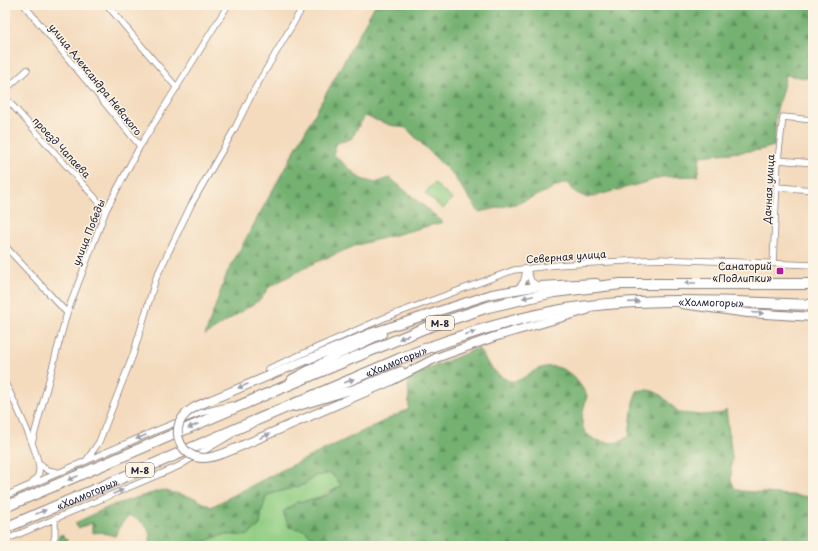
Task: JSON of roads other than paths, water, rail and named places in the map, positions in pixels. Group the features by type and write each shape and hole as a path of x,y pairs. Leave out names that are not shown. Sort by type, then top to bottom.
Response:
{"highway":[{"name":"«Холмогоры»","path":"5,507 257,398 425,328 464,315 554,292 622,284 813,284"},
{"name":"«Холмогоры»","path":"5,528 399,359 466,334 532,316 567,309 605,305 664,301 813,305"}],"main road":[{"path":"436,358 392,381 211,458 201,458 186,452 181,444 178,430 182,418 196,407 357,338 467,302 514,290 540,286 584,283 622,284"},
{"path":"664,301 741,312 813,317"},
{"path":"274,412 354,389 488,339 605,305"},
{"path":"267,394 339,354 415,319"}],"street":[{"name":"улица Александра Невского","path":"24,5 140,146"},
{"path":"107,5 177,88"},
{"name":"улица Победы","path":"32,443 67,313 106,210 140,146 228,5"},
{"path":"86,461 99,442 133,355 156,278 191,205 235,128 254,90 304,5"},
{"path":"5,90 27,70"},
{"name":"проезд Чапаева","path":"5,97 106,210"},
{"name":"Дачная улица","path":"773,263 778,160 783,117 813,120"},
{"path":"778,160 813,163"},
{"path":"777,187 813,190"},
{"path":"5,246 67,313"},
{"name":"Северная улица","path":"268,369 424,302 514,270 660,259 813,265"},
{"path":"526,268 531,281 540,286"},
{"path":"514,290 521,287 525,280 526,268"},
{"path":"5,383 32,443 39,463 40,470 38,476 29,485"},
{"path":"5,496 200,413 257,398"},
{"path":"5,540 179,466 262,418"},
{"path":"99,442 101,448 108,451"},
{"path":"39,463 47,470 58,473"},
{"path":"52,546 55,536 55,518"}],"place":[{"name":"Санаторий «Подлипки»","path":"780,271"}]}
